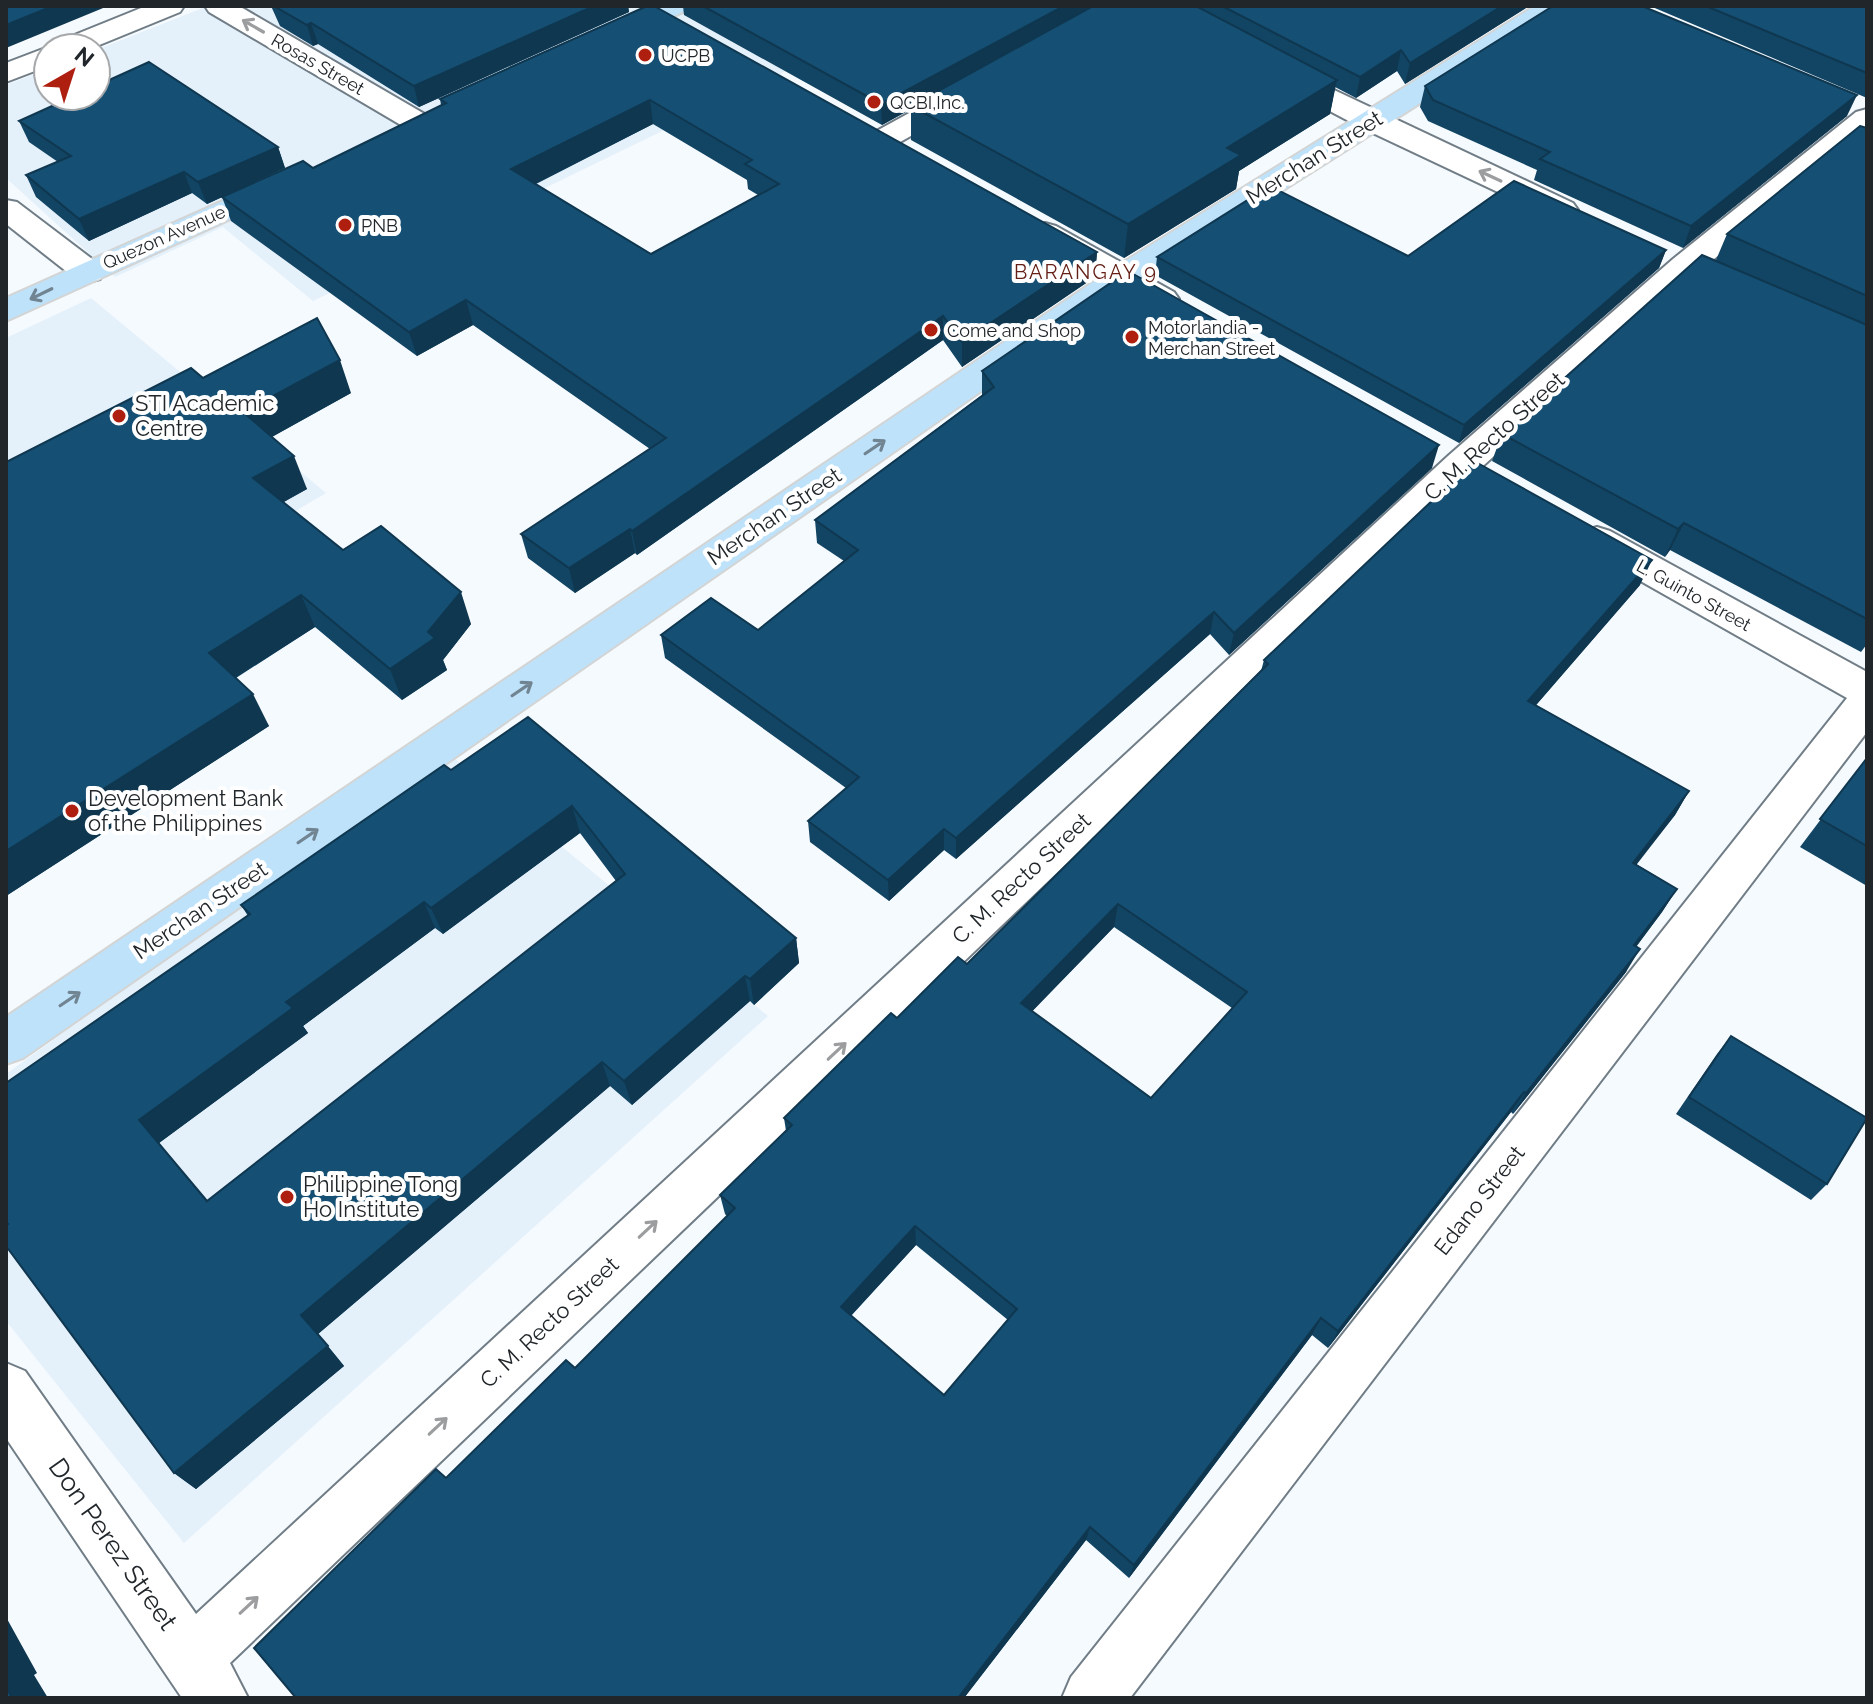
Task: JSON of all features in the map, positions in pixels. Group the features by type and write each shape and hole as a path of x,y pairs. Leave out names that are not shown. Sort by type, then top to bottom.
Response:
{"main road":[{"name":"Merchan Street","path":"6,1043 1123,277 1554,6"},
{"path":"585,46 657,9"},
{"name":"Quezon Avenue","path":"6,311 303,174"}],"street":[{"path":"106,32 170,6"},
{"name":"Rosas Street","path":"219,6 417,122"},
{"path":"657,9 695,36"},
{"path":"1248,56 1371,121 1585,220"},
{"path":"6,73 32,62"},
{"path":"882,140 991,80"},
{"path":"1852,108 1867,110"},
{"name":"C. M. Recto Street","path":"205,1678 1461,465 1684,266 1852,108"},
{"path":"6,209 88,272"},
{"path":"1016,216 1191,315"},
{"name":"L. Guinto Street","path":"1569,525 1867,691"},
{"name":"Edano Street","path":"1092,1698 1867,702"},
{"name":"Don Perez Street","path":"6,1390 205,1678"}],"shaded area":[{"path":"208,6 1073,6 798,65 313,301 223,227 115,277 6,178 6,85 32,75 32,112 112,112 112,44"},
{"name":"STI Academic Centre","path":"91,298 326,493 6,681 6,338"},
{"name":"Philippine Tong Ho Institute","path":"449,754 768,1016 184,1543 6,1321 6,1074"}],"building":[{"path":"6,6 53,6 6,25"},
{"path":"274,6 594,6 414,86 311,23 307,25"},
{"path":"647,6 654,6 1097,252 962,342 943,316 632,531 630,529 569,568 521,534 666,438 466,300 409,332 222,197 303,161 313,168 446,103 440,99","holes":["650,100 752,160 745,164 779,184 651,254 511,169"]},
{"path":"703,6 1064,6 881,104"},
{"path":"1093,6 1196,6 1337,80 1227,148 1241,155 1128,224 911,106"},
{"path":"1222,6 1502,6 1410,63 1401,50 1360,77"},
{"path":"1553,6 1642,6 1857,95 1691,226 1540,159 1550,152 1433,100 1425,86"},
{"path":"1706,6 1867,6 1867,73"},
{"path":"149,62 278,147 198,182 184,172 79,219 26,175 71,156 19,121 39,112 112,112 112,79"},
{"path":"1860,126 1867,128 1867,296 1727,234"},
{"path":"1514,181 1666,250 1464,425 1157,257 1270,186 1408,256"},
{"path":"1702,255 1867,325 1867,619 1684,523 1678,529 1502,434"},
{"path":"1128,271 1439,445 1234,633 1214,612 956,838 944,829 888,880 808,821 859,777 661,635 711,598 758,630 858,550 815,520 994,387 982,371"},
{"path":"317,318 340,360 243,412 294,456 253,478 343,550 381,526 461,592 428,632 435,638 390,669 301,595 209,653 253,694 6,851 6,462 191,368 203,378"},
{"path":"1474,461 1652,560 1528,701 1689,791 1633,863 1677,889 1634,945 1640,949 1338,1331 1321,1318 1134,1565 1090,1527 958,1698 296,1698 254,1648 436,1469 446,1478 566,1360 575,1368 735,1208 720,1195 792,1125 784,1118 891,1013 897,1018 958,957 967,964 1268,664 1264,660","holes":["1118,904 1247,992 1151,1098 1021,1003","915,1226 1017,1309 944,1395 841,1307"]},
{"name":"Philippine Tong Ho Institute","path":"528,717 796,938 750,979 745,976 624,1081 602,1062 301,1315 328,1346 174,1473 6,1246 6,1083 250,914 241,905 444,765 451,770","holes":["572,806 625,874 207,1201 139,1120 293,1008 286,1002 424,902 431,908"]},
{"path":"1867,758 1867,846 1820,819"},
{"path":"1731,1036 1867,1118 1827,1184 1689,1097"}],"place":[{"name":"UCPB","path":"645,55"},
{"name":"QCBI,Inc.","path":"874,102"},
{"name":"PNB","path":"345,225"},
{"name":"Come and Shop","path":"931,330"},
{"name":"Motorlandia - Merchan Street","path":"1132,337"},
{"name":"STI Academic Centre","path":"119,416"},
{"name":"Development Bank of the Philippines","path":"72,811"},
{"name":"Philippine Tong Ho Institute","path":"287,1197"}],"district":[{"name":"BARANGAY 9","path":"1086,272"}]}
